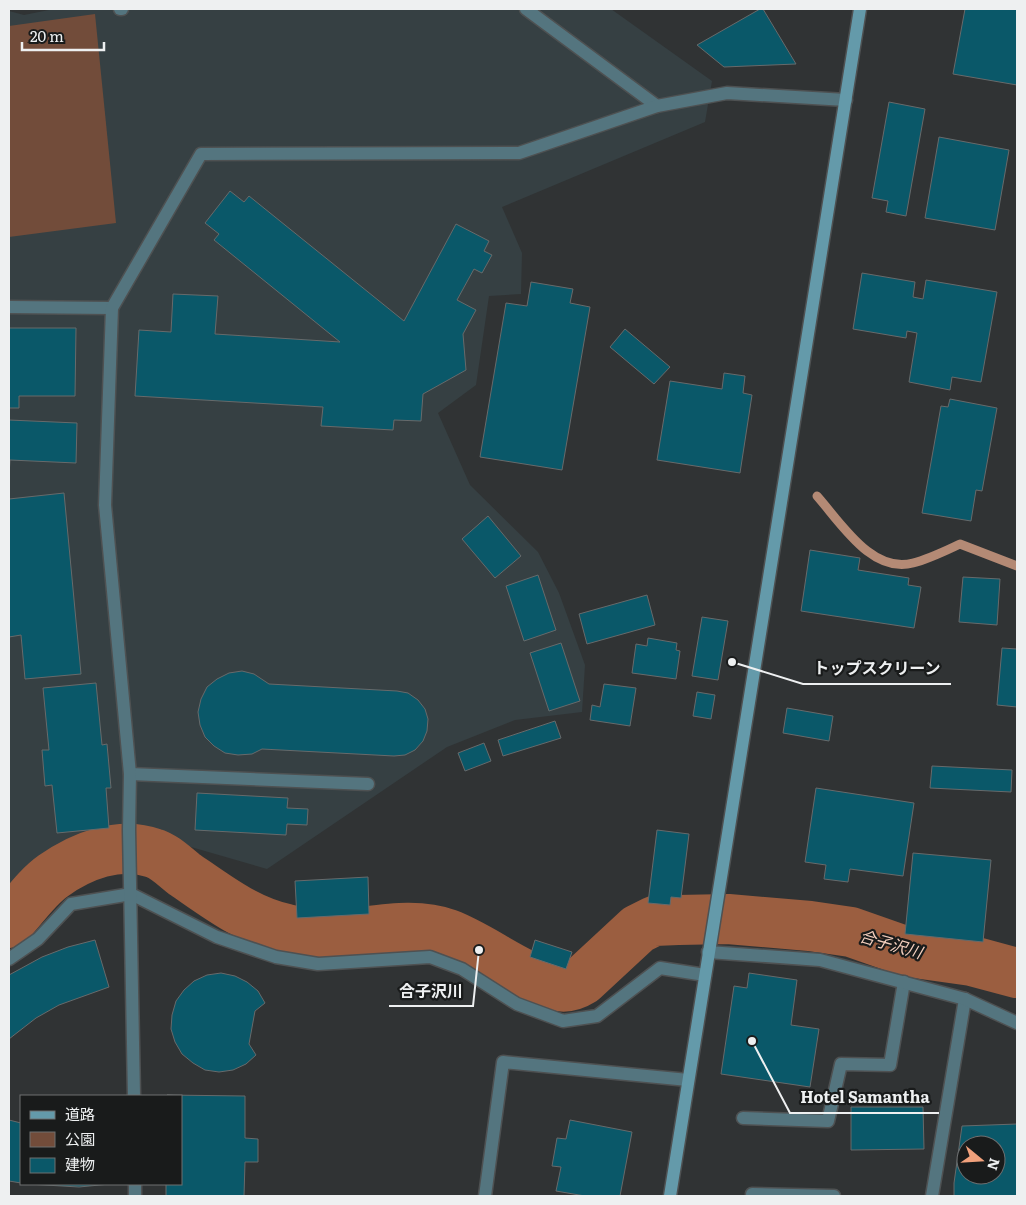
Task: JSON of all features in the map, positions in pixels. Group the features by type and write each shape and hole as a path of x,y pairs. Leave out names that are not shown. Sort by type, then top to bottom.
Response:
{"street":[{"path":"526,9 657,106"},
{"path":"670,1196 860,9"},
{"path":"134,1095 132,894 129,830 130,774 105,505 112,308 201,154 519,153 657,106 727,93 846,100"},
{"path":"9,307 112,308"},
{"path":"130,774 368,784"},
{"path":"9,959 38,938 71,904 132,894 217,937 276,957 318,964 430,956 462,969 517,1004 563,1021 597,1016 660,968 705,975"},
{"path":"709,947 820,960 965,999 1017,1023"},
{"path":"743,1118 828,1121 841,1064 890,1065 904,982"},
{"path":"932,1196 965,999"},
{"path":"485,1196 502,1062 688,1080"},
{"path":"752,1194 834,1196"}],"shaded area":[{"path":"54,9 611,9 712,81 705,122 502,207 522,253 521,294 489,296 476,385 438,413 470,485 538,552 559,593 585,665 582,712 515,720 447,747 267,869 153,836 40,862 9,892 9,11 24,15"}],"green space":[{"path":"95,14 116,223 9,237 9,26"}],"building":[{"path":"763,9 796,64 724,67 697,45"},
{"path":"965,9 1017,9 1017,85 953,74"},
{"path":"889,102 925,109 906,216 886,212 888,201 872,198"},
{"path":"939,137 1009,150 995,230 925,218"},
{"path":"230,191 244,202 249,196 404,321 456,224 489,241 484,251 492,255 482,273 474,269 457,300 476,310 463,334 466,370 423,394 421,421 394,420 393,430 321,426 323,407 135,396 139,330 171,332 173,294 218,296 215,334 340,342 214,240 219,234 205,223"},
{"path":"862,273 915,282 913,297 923,299 926,280 997,292 981,382 952,377 950,390 909,382 917,333 907,331 906,338 853,329"},
{"path":"531,282 573,289 570,303 590,307 562,470 480,457 506,303 527,306"},
{"path":"9,328 76,328 75,396 19,396 19,408 9,408"},
{"path":"625,329 670,367 654,384 610,347"},
{"path":"724,373 745,376 743,393 752,395 740,473 657,460 670,381 722,389"},
{"path":"950,399 997,408 982,491 976,490 971,521 922,513 941,406 948,407"},
{"path":"9,420 77,423 76,463 10,460 9,475"},
{"path":"64,493 81,674 25,679 21,635 9,637 9,499"},
{"path":"488,516 521,556 495,578 462,539"},
{"path":"810,550 860,558 858,570 909,578 908,585 921,587 914,628 801,611"},
{"path":"538,575 556,630 524,641 506,586"},
{"path":"963,577 1000,579 997,625 959,622"},
{"path":"647,595 655,625 587,644 579,614"},
{"path":"702,617 728,621 718,680 692,676"},
{"path":"648,638 677,643 676,650 680,651 676,679 632,673 636,644 647,646"},
{"path":"561,643 580,701 549,711 530,653"},
{"path":"1002,648 1017,649 1017,707 997,705"},
{"path":"242,671 254,674 269,684 408,693 418,700 425,709 428,719 427,731 423,741 415,750 405,755 262,749 252,754 238,755 225,753 205,737 200,725 198,712 201,699 207,687 229,673"},
{"path":"96,683 102,745 107,744 111,788 106,788 109,828 57,833 52,785 45,786 42,750 49,750 43,688"},
{"path":"604,684 636,688 630,726 590,720 592,705 600,707"},
{"path":"697,692 715,695 711,719 693,716"},
{"path":"787,708 833,716 829,741 783,733"},
{"path":"555,721 561,738 503,756 498,740"},
{"path":"484,743 491,761 465,771 458,753"},
{"path":"932,766 1012,770 1011,792 930,788"},
{"path":"816,788 914,803 903,876 850,869 848,882 824,879 826,865 805,862"},
{"path":"197,793 288,798 287,808 308,809 307,825 287,824 286,835 195,830"},
{"path":"657,830 689,834 681,898 671,897 670,905 648,903"},
{"path":"913,853 991,860 983,942 905,934"},
{"path":"368,877 369,914 297,918 295,881"},
{"path":"95,940 109,987 59,1005 36,1018 9,1039 9,975 42,957 68,947"},
{"path":"535,940 572,952 566,969 530,957"},
{"path":"221,973 235,976 247,982 258,991 265,1003 255,1011 249,1044 256,1055 246,1064 233,1070 219,1072 205,1070 182,1054 175,1042 171,1029 176,1001 184,990 194,981 207,975"},
{"path":"749,973 797,980 791,1025 819,1029 810,1087 721,1074 734,986 747,988"},
{"path":"182,1095 245,1096 245,1138 258,1139 258,1162 245,1162 244,1196 166,1196 166,1185 182,1185"},
{"path":"851,1107 923,1107 924,1149 851,1150"},
{"path":"9,1120 20,1123 20,1183 9,1181"},
{"path":"570,1120 632,1132 620,1196 585,1196 556,1191 561,1167 552,1166 557,1138 566,1139"},
{"path":"1017,1124 1017,1196 954,1196 956,1169 956,1185 1006,1185 1006,1135 961,1135 962,1126"},
{"path":"45,1185 100,1185 79,1187"}],"waterway":[{"path":"817,496 859,544 871,554 884,561 898,564 913,563 960,544 1017,566"},
{"name":"合子沢川","path":"9,923 41,886 64,869 101,852 127,849 153,853 161,857 233,907 273,925 323,935 404,928 434,930 462,940 515,970 543,982 561,987 571,986 583,980 638,929 654,921 678,920 728,919 810,926 851,932 908,952 972,961 1017,973"}],"place":[{"name":"トップスクリーン","path":"732,662"},
{"name":"合子沢川","path":"479,950"},
{"name":"Hotel Samantha","path":"752,1041"}]}
